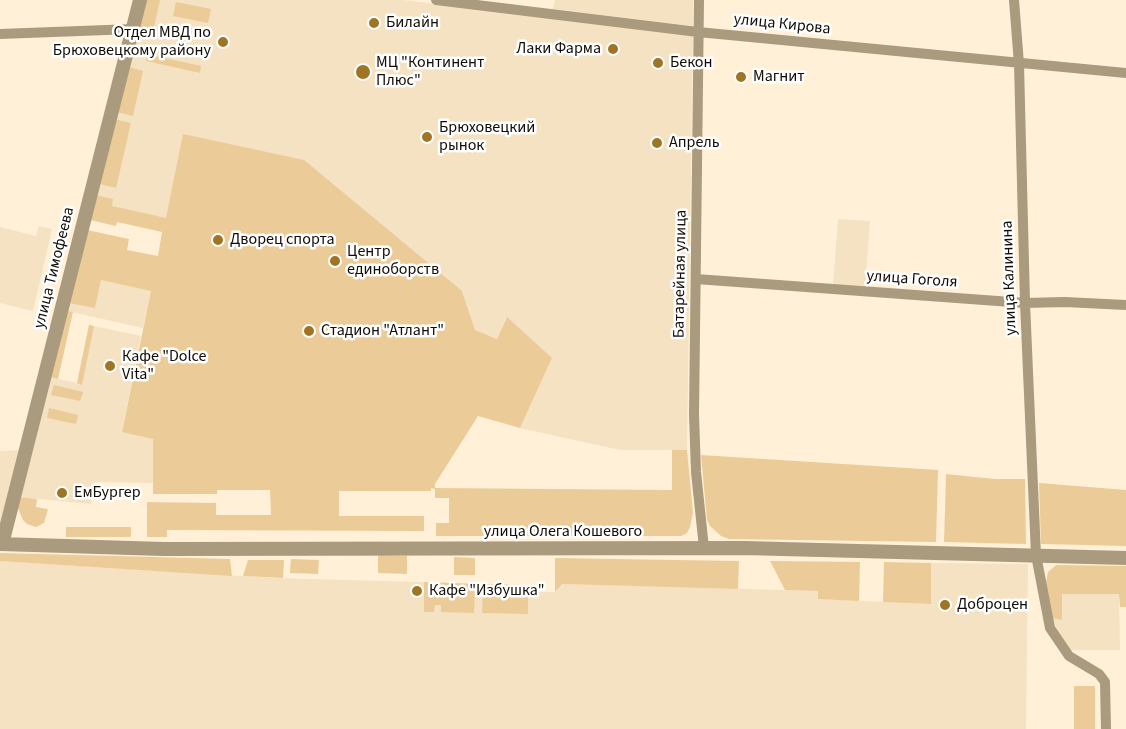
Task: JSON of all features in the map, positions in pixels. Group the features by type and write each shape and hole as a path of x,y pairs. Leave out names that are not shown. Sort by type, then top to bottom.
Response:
{"street":[{"name":"улица Тимофеева","path":"1,544 140,0"},
{"name":"улица Кирова","path":"436,0 698,32 1126,73"},
{"name":"Батарейная улица","path":"699,0 694,434 704,548"},
{"name":"улица Калинина","path":"1014,0 1019,64 1025,303 1036,555 1046,616 1053,634 1069,656 1099,674 1105,682 1106,729"},
{"path":"0,34 133,29"},
{"name":"улица Гоголя","path":"696,279 1025,303 1065,302 1126,306"},
{"name":"улица Олега Кошевого","path":"1,544 164,549 704,548 1126,558"}],"shaded area":[{"path":"146,0 403,0 693,35 687,450 620,450 520,428 552,358 506,318 497,339 475,330 462,291 111,206 96,195 99,184 115,188 131,123 115,119"},
{"path":"146,0 160,0 153,31 139,28"},
{"path":"555,0 693,0 693,26 553,9"},
{"path":"176,2 211,9 208,23 173,16"},
{"path":"147,54 201,66 200,73 146,61"},
{"path":"129,67 143,71 133,116 117,112"},
{"path":"115,119 131,123 116,188 99,184"},
{"name":"Стадион \"Атлант\"","path":"183,134 304,160 462,291 475,330 497,339 507,317 552,358 520,428 478,416 435,484 435,488 672,490 672,450 687,450 693,513 687,533 681,536 436,536 436,523 449,523 449,498 435,498 435,489 431,488 431,491 339,491 339,516 424,516 424,531 167,530 167,537 147,537 147,502 216,503 216,515 271,515 270,490 217,490 217,494 153,494 153,439 122,432 151,291 101,280 95,308 69,303 87,230 129,239 127,250 158,256 162,232 117,222 116,226 90,220 96,195 113,199 112,206 166,218"},
{"path":"838,219 870,221 865,288 833,285"},
{"path":"39,226 52,229 33,311 0,303 0,227 36,236"},
{"path":"101,280 151,290 143,328 67,311 69,303"},
{"path":"67,311 73,312 58,379 50,377"},
{"path":"89,325 141,336 122,431 153,439 153,483 94,482 91,504 19,497 50,377 77,383"},
{"path":"89,325 94,326 82,385 77,383"},
{"path":"54,385 83,392 80,401 51,395"},
{"path":"49,408 78,415 76,424 47,418"},
{"path":"20,450 0,534 0,451"},
{"path":"701,455 938,470 936,542 729,539 721,536 707,520"},
{"path":"946,474 995,479 1025,479 1026,544 944,542"},
{"path":"1039,483 1126,490 1126,546 1041,544"},
{"path":"19,497 37,499 36,507 48,509 44,523 36,527 23,520 17,506"},
{"path":"66,527 131,527 131,537 66,537"},
{"path":"0,553 230,559 232,576 0,561"},
{"path":"378,555 407,556 407,574 378,573"},
{"path":"454,557 475,558 475,575 454,575"},
{"path":"555,558 739,561 738,589 562,584 555,592"},
{"path":"291,559 319,560 318,574 290,573"},
{"path":"248,560 284,560 283,578 243,576"},
{"path":"0,561 274,578 528,585 528,592 555,592 562,584 819,591 819,599 931,604 931,563 1028,564 1026,729 0,729"},
{"path":"770,561 860,562 859,601 818,599 818,591 785,590"},
{"path":"884,562 931,563 931,604 883,602"},
{"path":"1056,565 1126,566 1126,607 1120,607 1119,594 1062,594 1062,620 1052,618 1046,582 1048,572"},
{"path":"424,582 475,584 474,613 441,612 441,605 435,605 434,612 424,612"},
{"path":"483,584 528,585 528,614 482,613"},
{"path":"1062,594 1119,594 1120,650 1066,650 1052,618"},
{"path":"1074,686 1095,686 1095,729 1074,729"}],"place":[{"name":"Билайн","path":"374,23"},
{"name":"Отдел МВД по Брюховецкому району","path":"223,42"},
{"name":"Лаки Фарма","path":"613,49"},
{"name":"Бекон","path":"658,63"},
{"name":"МЦ \"Континент Плюс\"","path":"363,72"},
{"name":"Магнит","path":"741,77"},
{"name":"Брюховецкий рынок","path":"427,137"},
{"name":"Апрель","path":"657,143"},
{"name":"Дворец спорта","path":"218,240"},
{"name":"Центр единоборств","path":"335,261"},
{"name":"Стадион \"Атлант\"","path":"309,331"},
{"name":"Кафе \"Dolce Vita\"","path":"110,366"},
{"name":"ЕмБургер","path":"62,493"},
{"name":"Кафе \"Избушка\"","path":"417,591"},
{"name":"Доброцен","path":"945,605"}]}
